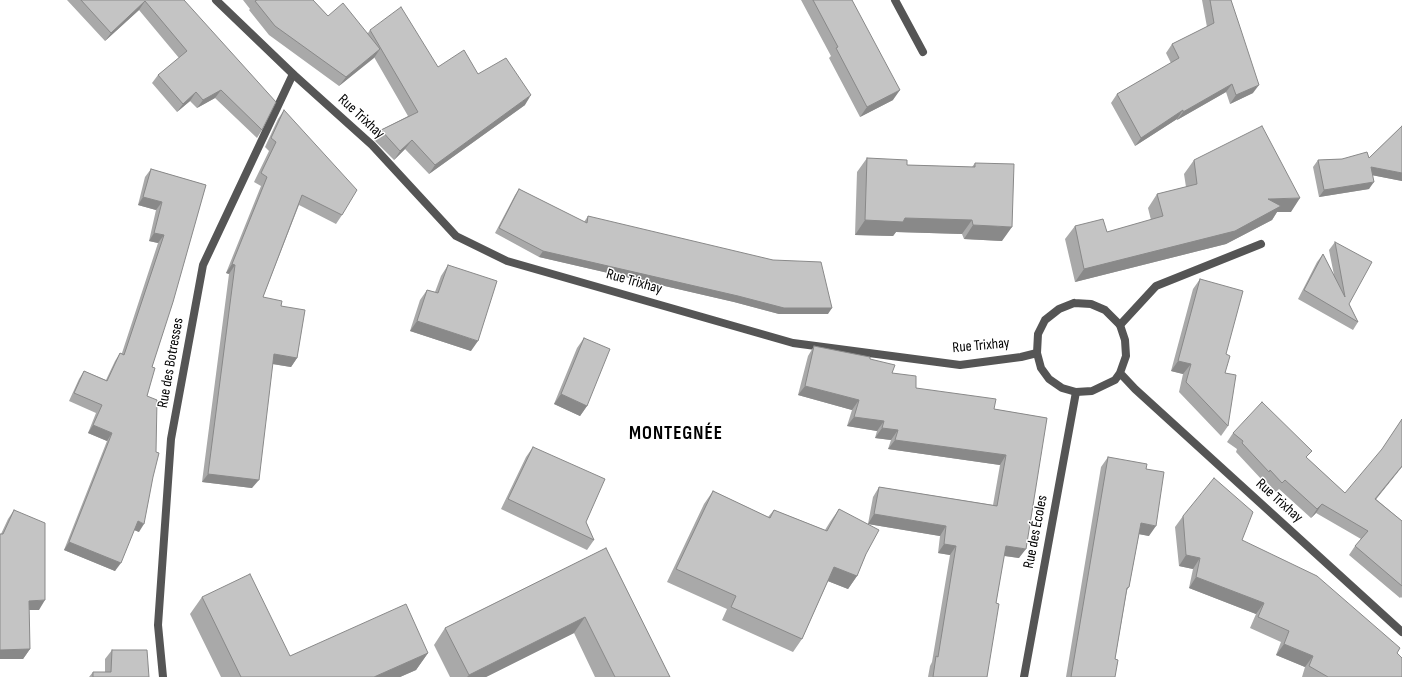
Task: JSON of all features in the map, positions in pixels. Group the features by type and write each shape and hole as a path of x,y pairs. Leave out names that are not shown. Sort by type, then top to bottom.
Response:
{"street":[{"name":"Rue Trixhay","path":"216,0 293,74 372,145 456,236 507,262 793,343 960,365 1021,357 1037,353"},
{"path":"895,0 923,52"},
{"name":"Rue des Botresses","path":"163,677 158,625 172,439 203,265 293,74"},
{"path":"1120,325 1156,286 1261,244"},
{"path":"1074,303 1091,304 1105,310 1120,325 1125,340 1126,356 1120,373 1115,380 1092,391 1076,392 1062,388 1049,379 1041,368 1037,353 1038,334 1045,320 1059,309 1074,303"},
{"name":"Rue Trixhay","path":"1120,373 1135,389 1402,632"},
{"name":"Rue des Écoles","path":"1024,677 1076,392"}],"building":[{"path":"81,0 184,0 276,102 262,130 221,90 203,100 196,92 183,104 158,75 187,51 145,1 111,33"},
{"path":"313,0 328,16 343,3 380,49 346,77 275,26 255,1"},
{"path":"813,0 852,0 900,90 867,107"},
{"path":"1210,0 1231,0 1259,85 1236,95 1232,84 1183,112 1183,110 1141,138 1117,94 1179,58 1172,44 1214,23"},
{"path":"401,7 438,67 464,50 478,74 506,58 531,95 435,165 412,140 400,151 381,130 418,112 370,30"},
{"path":"284,110 357,190 342,215 302,195 263,297 282,301 281,306 305,310 297,358 274,354 259,480 208,474 235,265 232,264 267,177 261,173 276,142 271,138"},
{"path":"1262,126 1300,198 1268,199 1281,206 1235,231 1084,269 1075,226 1103,219 1107,232 1163,216 1157,194 1197,184 1194,160"},
{"path":"1402,126 1402,173 1371,167 1374,182 1324,190 1318,160 1342,159 1367,152 1369,158"},
{"path":"867,158 907,160 907,165 975,167 975,163 1014,164 1012,227 973,225 972,220 905,218 903,222 865,220"},
{"path":"151,169 206,185 173,302 152,367 155,368 147,396 157,400 156,452 159,453 144,524 138,521 121,563 69,542 112,433 93,425 102,405 74,393 84,371 107,381 120,353 124,355 164,235 154,233 162,202 143,197"},
{"path":"519,189 587,223 588,216 773,260 821,262 832,308 784,308 543,251 499,228"},
{"path":"1335,242 1372,262 1349,304 1358,322 1304,290 1323,254 1345,297"},
{"path":"448,265 497,281 478,341 417,321 427,290 438,293"},
{"path":"1200,279 1243,291 1226,354 1230,356 1225,373 1236,375 1228,426 1186,382 1191,364 1178,361"},
{"path":"584,338 610,349 587,406 561,394"},
{"path":"814,346 870,357 870,359 895,365 892,373 916,376 916,388 996,399 994,409 1047,418 1026,549 1006,546 996,603 999,604 987,677 933,677 936,656 938,657 956,546 944,544 946,526 874,514 879,487 997,506 1006,455 895,440 898,430 882,428 884,421 854,417 859,400 805,386"},
{"path":"1262,402 1312,451 1306,457 1345,493 1382,449 1402,419 1402,466 1375,499 1402,521 1402,586 1355,546 1368,531 1322,504 1317,509 1285,480 1282,483 1270,470 1269,472 1242,443 1243,441 1233,433"},
{"path":"533,447 605,479 586,522 594,540 508,499"},
{"path":"1108,457 1147,464 1146,469 1164,472 1156,526 1141,523 1129,587 1127,588 1115,659 1118,660 1115,677 1071,677"},
{"path":"1214,478 1253,512 1242,540 1317,576 1400,648 1397,653 1402,658 1402,677 1328,677 1309,666 1313,656 1284,644 1289,631 1258,617 1264,603 1196,577 1200,558 1186,555 1183,516"},
{"path":"713,491 770,518 774,510 827,531 839,509 879,530 866,554 857,576 834,567 802,639 731,607 736,596 676,569"},
{"path":"14,510 45,523 45,600 29,601 30,649 0,650 0,534 3,534"},
{"path":"606,548 670,677 615,677 585,617 469,675 445,628"},
{"path":"250,574 290,656 406,604 428,653 374,677 241,677 202,597"},
{"path":"112,650 147,650 149,677 93,677 93,672 111,672"}],"district":[{"name":"MONTEGNÉE","path":"676,434"}]}
